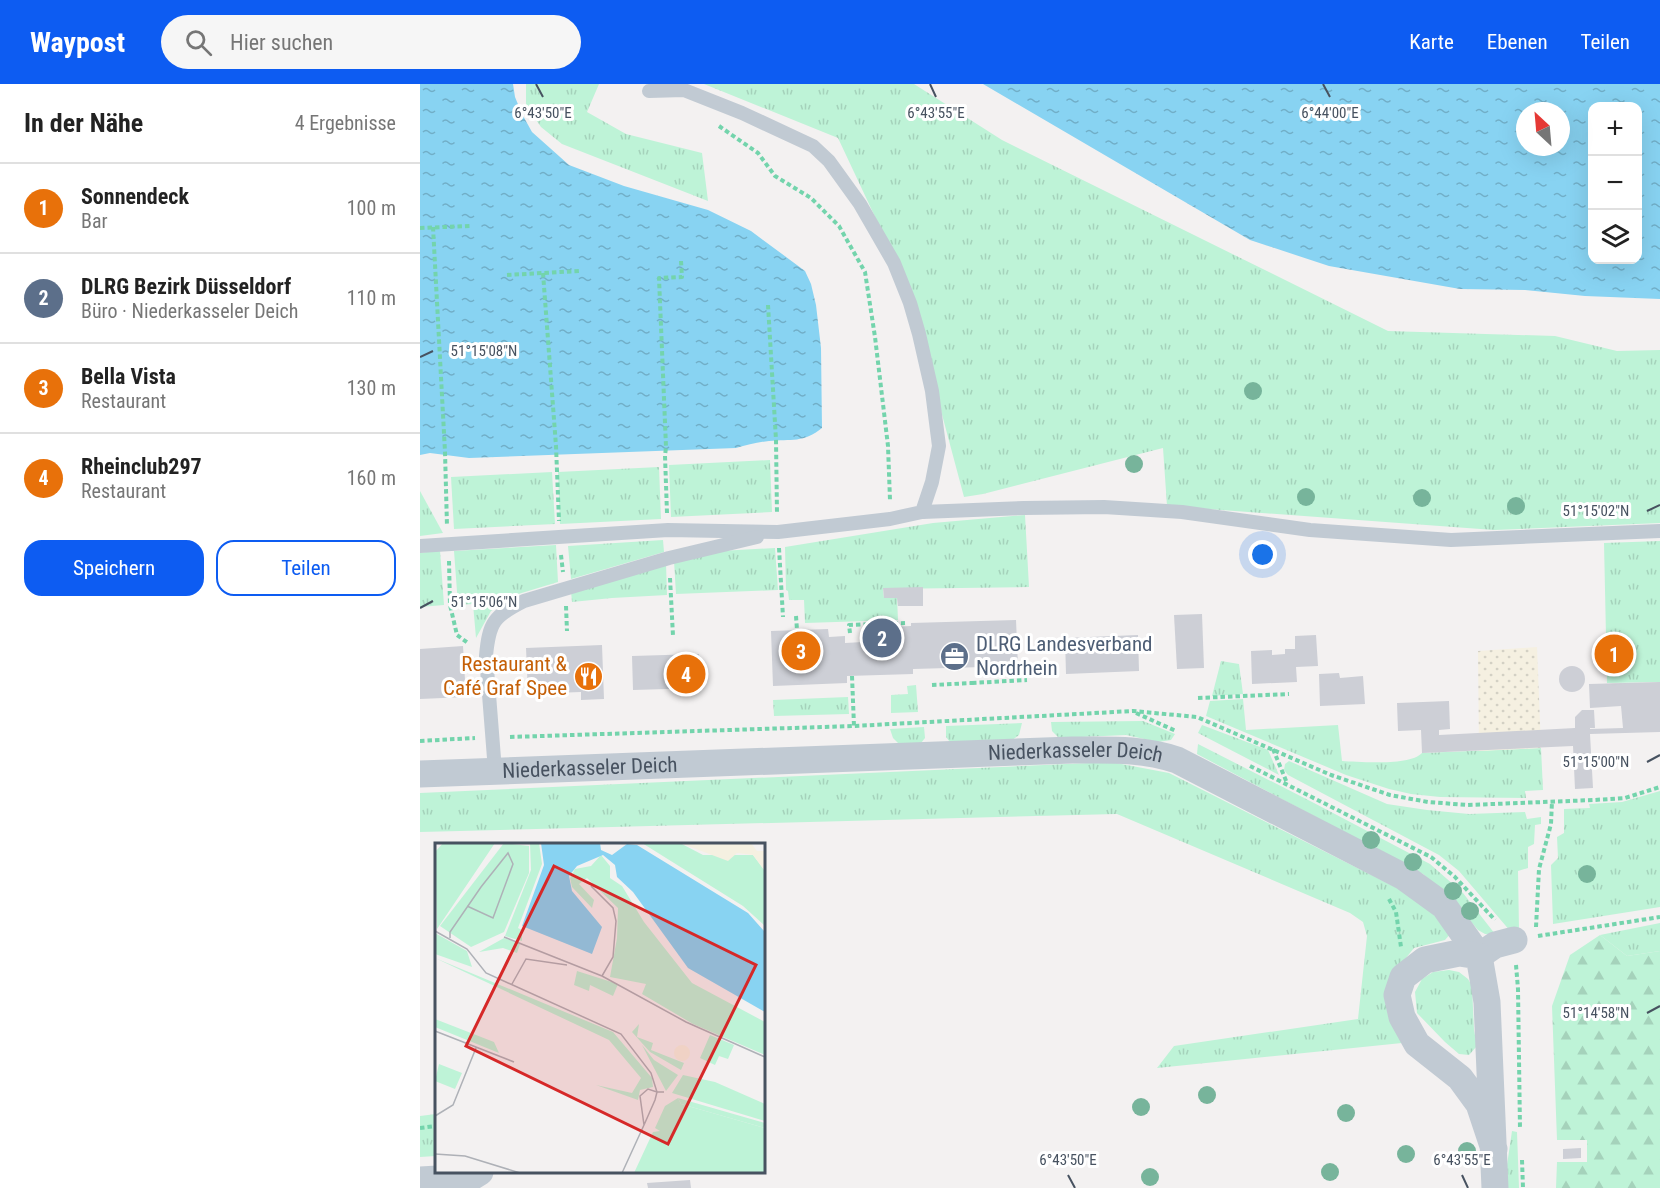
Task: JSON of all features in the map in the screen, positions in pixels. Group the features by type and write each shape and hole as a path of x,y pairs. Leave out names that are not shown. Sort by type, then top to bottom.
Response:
{"street":[{"name":"Niederkasseler Deich","path":"420,774 1083,750 1126,749 1161,754 1177,760 1404,877 1444,906 1479,956"},
{"path":"1494,1149 1479,1104 1460,1078 1417,1044 1402,1017 1397,994 1403,977 1425,960 1459,953 1479,956 1495,945 1525,939"},
{"path":"1479,956 1487,1002 1495,1188"},
{"path":"420,1180 475,1179"}],"lane":[{"path":"649,91 684,90 742,113 813,146 829,160 860,204 894,263 910,303 932,391 939,446 932,482 922,512"},
{"path":"495,771 486,656 492,624 504,611 524,601 669,558 778,532 890,519 922,512 1104,507 1182,512 1310,530 1451,540 1660,531"},
{"path":"420,546 668,530 778,532"}],"path":[{"path":"715,124 758,153 775,176 811,198 839,226 865,272 888,446 890,519"},
{"path":"420,228 470,226"},
{"path":"433,227 447,535"},
{"path":"668,519 659,278 682,277 681,261"},
{"path":"507,275 579,271"},
{"path":"543,273 556,446 559,529"},
{"path":"768,305 776,440 777,512"},
{"path":"560,547 565,582"},
{"path":"779,549 783,617"},
{"path":"448,554 450,605 457,634 486,656"},
{"path":"670,575 673,636"},
{"path":"566,607 567,631"},
{"path":"796,616 797,630"},
{"path":"850,633 849,625 904,623"},
{"path":"852,676 854,726"},
{"path":"972,678 972,683"},
{"path":"932,685 1027,680"},
{"path":"1198,698 1289,694"},
{"path":"420,741 854,726 1133,711 1197,717 1331,775 1390,795 1428,802 1468,805 1625,798 1660,787"},
{"path":"1273,749 1287,784"},
{"path":"1521,1139 1518,989 1539,868 1551,824 1552,801"},
{"path":"1387,894 1396,912 1401,938 1403,977"},
{"path":"1525,939 1660,917"},
{"path":"420,1128 435,1126"},
{"path":"1522,1159 1524,1188"}],"green space":[{"path":"526,84 599,84 587,112 626,134 702,153 708,201 562,144 541,127 526,105"},
{"path":"704,84 914,84 1002,140 1388,331 1555,336 1617,351 1660,350 1660,523 1494,530 1167,506 1163,448 964,497 908,287 838,138"},
{"path":"770,460 772,512 671,517 669,465"},
{"path":"659,467 661,519 560,524 558,472"},
{"path":"552,472 555,524 454,529 451,477"},
{"path":"420,491 443,533 420,536"},
{"path":"1025,515 1029,587 883,589 884,598 897,598 898,620 805,623 804,600 789,600 786,590 785,547 933,523"},
{"path":"663,540 664,552 571,579 568,546"},
{"path":"1660,541 1660,682 1607,683 1604,543"},
{"path":"556,545 558,582 515,595 491,611 476,638 473,604 458,605 454,551"},
{"path":"775,548 778,590 676,594 674,561 720,551"},
{"path":"440,550 444,605 420,607 420,553"},
{"path":"666,563 667,595 572,602 571,591"},
{"path":"1221,661 1239,664 1243,694 1212,696"},
{"path":"916,685 918,712 891,713 891,695 908,694 907,686"},
{"path":"848,697 849,714 774,716 773,700"},
{"path":"1243,699 1246,730 1338,725 1342,761 1396,762 1416,757 1422,753 1541,748 1543,790 1525,791 1526,798 1440,797 1389,789 1346,775 1206,716 1210,701"},
{"path":"1143,721 1175,734 1171,740 1158,742 1126,735 1059,738 1052,731 1051,722"},
{"path":"1022,723 1019,735 1011,741 950,742 946,737 946,726"},
{"path":"1202,725 1268,750 1279,775 1198,733"},
{"path":"924,727 925,738 921,743 899,744 893,738 890,729"},
{"path":"1198,744 1430,864 1463,893 1495,934 1485,934 1478,930 1451,898 1423,874 1197,754"},
{"path":"1289,761 1387,804 1469,814 1525,812 1527,819 1541,817 1541,824 1535,825 1534,844 1528,847 1528,868 1518,871 1519,930 1511,932 1459,871 1439,855 1288,775 1284,770 1285,764"},
{"path":"1111,762 1169,773 1415,897 1452,932 1445,940 1414,948 1401,964 1402,1043 1157,1068 1174,1046 1358,1019 1367,936 1363,922 1350,913 1117,814 420,832 420,793"},
{"path":"1660,791 1660,907 1553,924 1551,865 1558,858 1557,837 1564,833 1564,809 1590,808 1589,804 1622,802"},
{"path":"1660,923 1660,951 1627,956 1600,935"},
{"path":"1600,935 1627,956 1660,951 1660,1188 1556,1188 1557,1162 1587,1162 1587,1140 1557,1140 1552,1006 1570,955"},
{"path":"1449,970 1459,972 1468,979 1472,986 1477,1046 1469,1055 1459,1054 1417,1013 1415,992 1422,979 1433,972"},
{"path":"435,1114 435,1156 420,1157 420,1116"},
{"path":"1512,1131 1517,1132 1519,1188 1508,1188 1507,1165"}],"sand":[{"path":"1537,647 1541,748 1479,751 1478,651"}],"water":[{"path":"420,84 513,84 515,97 532,132 569,165 624,186 708,210 751,231 805,271 816,305 821,348 822,428 803,438 765,441 736,448 469,458 430,453 420,455"},
{"path":"983,84 1660,84 1660,299 1585,296 1525,290 1460,289 1329,266 1250,240"}],"building":[{"path":"923,587 923,606 898,606 897,598 884,598 883,588"},
{"path":"1202,614 1204,668 1177,669 1174,615"},
{"path":"1016,620 1018,666 913,669 913,674 847,676 847,683 773,686 771,631 828,629 829,637 845,636 845,643 863,642 862,628 911,626 911,623"},
{"path":"1138,635 1139,671 1066,674 1065,638"},
{"path":"1316,635 1318,666 1296,667 1297,682 1252,684 1251,651 1272,650 1272,655 1285,654 1285,649 1295,649 1295,636"},
{"path":"602,645 604,699 581,700 581,692 528,694 526,648"},
{"path":"463,646 466,697 420,699 420,649"},
{"path":"699,654 700,681 703,681 700,688 633,690 632,656"},
{"path":"1572,666 1582,669 1585,679 1582,689 1572,692 1562,689 1559,679 1562,669"},
{"path":"1339,673 1340,678 1363,676 1365,704 1320,706 1319,674"},
{"path":"1660,682 1660,732 1590,734 1593,788 1575,789 1573,746 1422,753 1421,730 1398,731 1397,703 1449,701 1450,729 1439,730 1439,735 1575,728 1575,717 1582,710 1594,710 1595,728 1590,729 1623,728 1621,706 1590,708 1589,684"},
{"path":"1581,1148 1581,1158 1563,1159 1563,1149"},
{"path":"690,1180 691,1188 648,1188 647,1183"}],"place":[{"name":"DLRG Bezirk Düsseldorf","path":"882,638"},
{"name":"Bella Vista","path":"801,651"},
{"name":"Sonnendeck","path":"1614,654"},
{"name":"DLRG Landesverband Nordrhein","path":"955,656"},
{"name":"Rheinclub297","path":"686,674"},
{"name":"Restaurant & Café Graf Spee","path":"588,676"}]}
